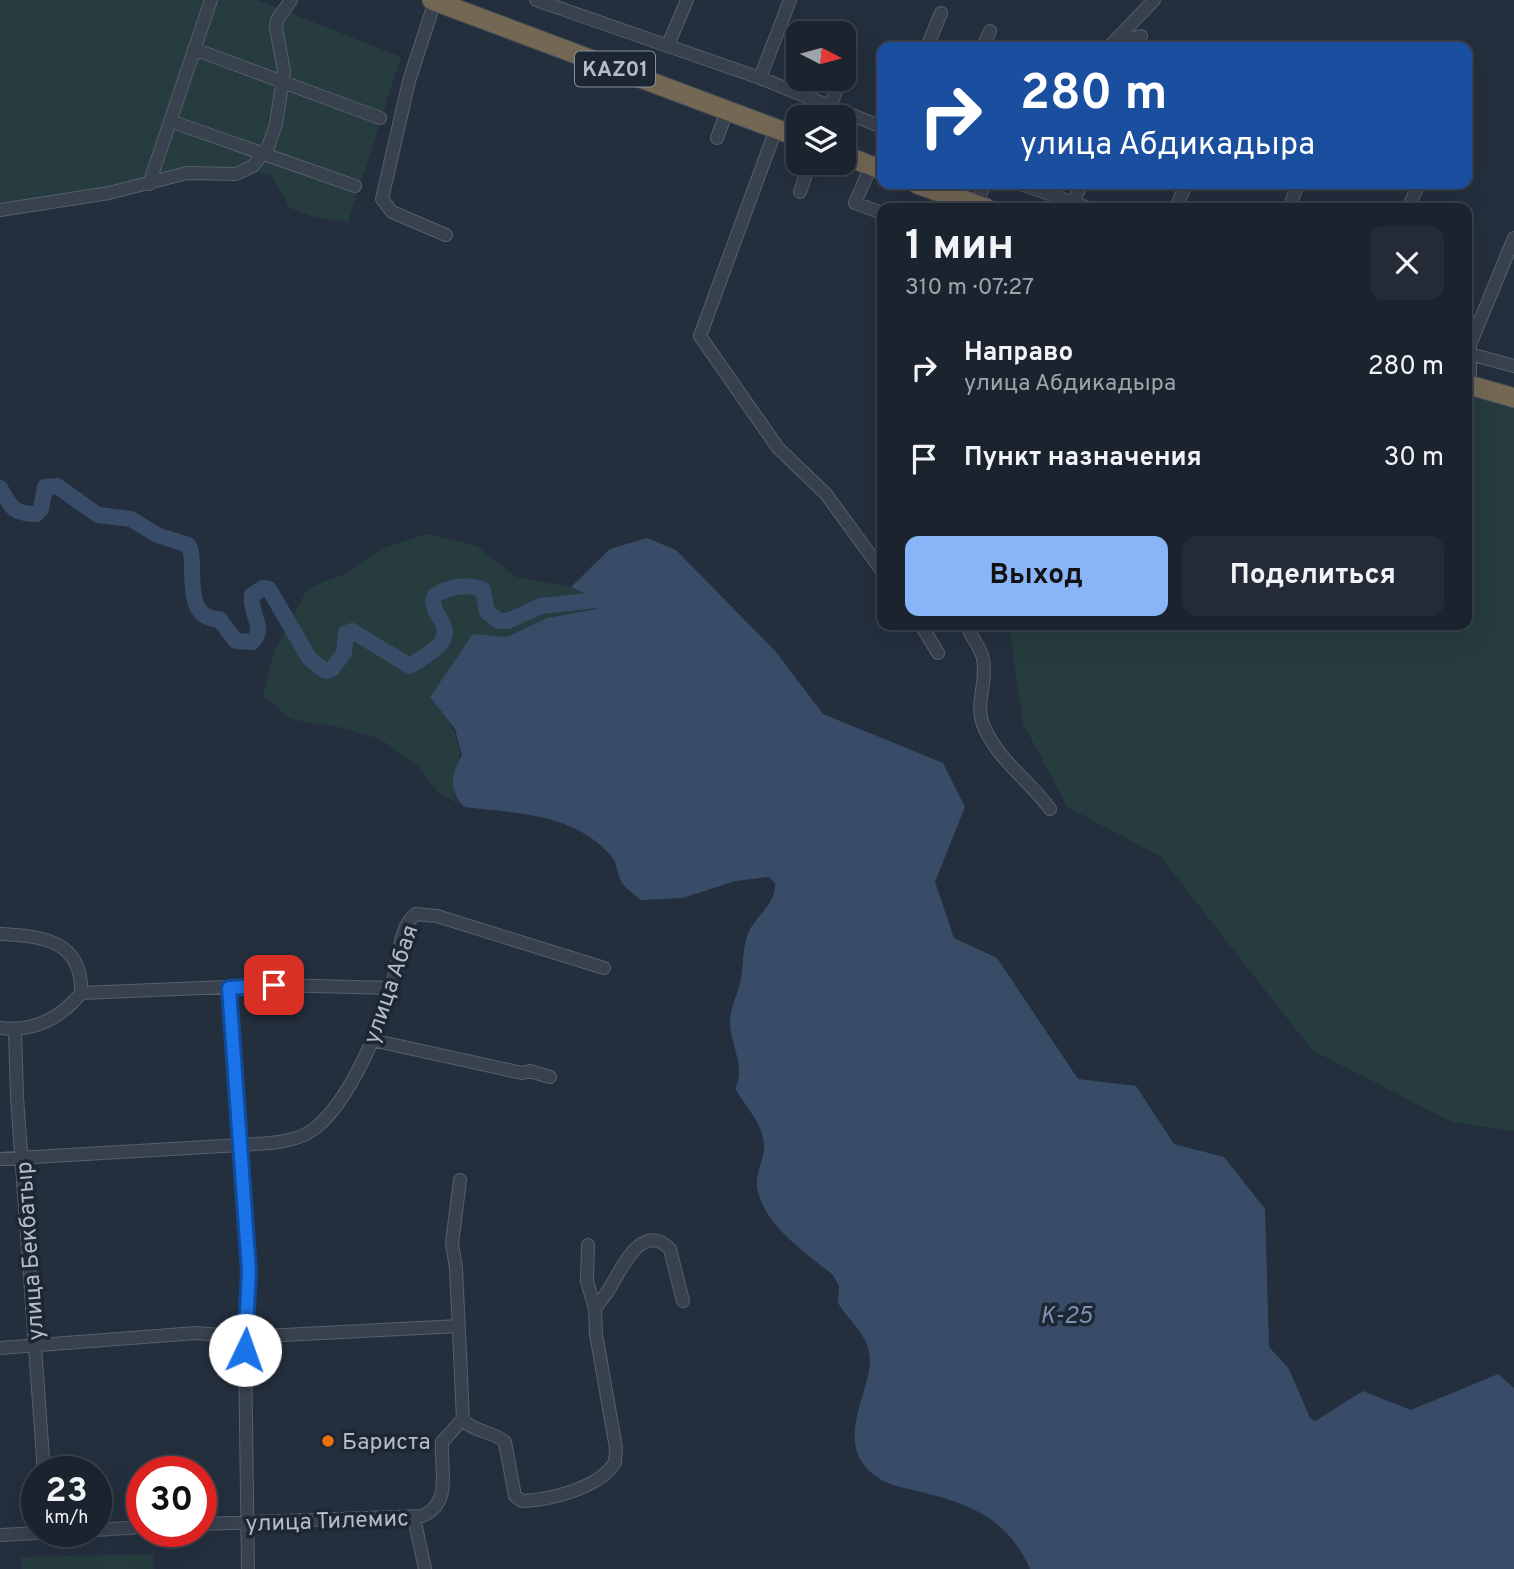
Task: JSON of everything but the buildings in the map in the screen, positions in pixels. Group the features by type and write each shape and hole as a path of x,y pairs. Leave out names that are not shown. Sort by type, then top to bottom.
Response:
{"highway":[{"name":"KАZ01","path":"433,1 786,133"},
{"path":"856,160 876,168"},
{"path":"930,189 965,203"},
{"path":"1472,385 1514,398"}],"street":[{"path":"149,184 211,0"},
{"path":"0,210 149,184 187,173 228,175 244,172 264,153 276,124 283,81 276,28 277,20 291,0"},
{"path":"536,0 760,78 828,105"},
{"path":"572,12 579,8 583,0"},
{"path":"668,45 687,0"},
{"path":"760,78 790,0"},
{"path":"1114,42 1154,0"},
{"path":"433,1 409,81 382,199 392,212 446,235"},
{"path":"929,42 941,13"},
{"path":"985,42 990,31"},
{"path":"1123,42 1142,36"},
{"path":"194,49 380,118"},
{"path":"717,138 727,111"},
{"path":"856,116 877,125"},
{"path":"170,121 355,186"},
{"path":"776,129 700,336 778,448 825,495 877,564"},
{"path":"876,168 855,203 877,211"},
{"path":"800,192 806,175"},
{"path":"1033,189 1068,203"},
{"path":"1472,341 1514,238"},
{"path":"1472,354 1514,366"},
{"path":"924,630 938,653"},
{"path":"970,630 983,657 979,711 984,728 1004,760 1031,783 1050,809"},
{"name":"улица Абая","path":"0,1159 277,1142 313,1129 345,1090 372,1040 392,988 406,926 410,917 421,913 604,968"},
{"path":"0,934 28,934 45,939 70,952 80,974 81,993 66,1010 51,1020 15,1030 0,1028"},
{"path":"81,993 274,985 392,988"},
{"path":"229,988 249,1271 246,1337 248,1569"},
{"name":"улица Бекбатыр","path":"15,1030 43,1456"},
{"path":"372,1040 522,1073 538,1072 550,1077"},
{"path":"460,1180 452,1243 463,1419 469,1426 493,1433 505,1442 515,1496 522,1501 552,1497 575,1489 611,1469 616,1448 596,1334 595,1309 587,1281 588,1245"},
{"path":"595,1309 629,1254 640,1245 652,1241 659,1241 670,1249 683,1301"},
{"path":"0,1348 196,1333 246,1337 459,1326"},
{"name":"улица Тилемис","path":"217,1523 414,1518 428,1514 441,1501 442,1442 463,1419"},
{"path":"414,1518 425,1569"},
{"path":"0,1535 21,1534"}],"green space":[{"path":"0,0 258,0 401,57 348,222 315,217 290,208 272,176 245,169 99,188 0,205"},
{"path":"1472,396 1514,410 1514,1131 1452,1122 1312,1050 1160,856 1067,807 1023,723 1011,630 1472,630"},
{"path":"427,534 477,546 516,577 571,587 616,605 547,618 453,665 430,697 455,733 460,753 454,796 464,807 438,792 416,764 380,739 338,727 290,719 263,695 275,650 308,588 345,574 382,549"},
{"path":"153,1554 154,1569 22,1569 21,1557"}],"water":[{"name":"К-25","path":"647,538 676,550 776,652 823,714 943,763 965,807 935,882 954,938 997,958 1078,1079 1136,1086 1174,1144 1224,1157 1265,1209 1269,1347 1289,1369 1310,1418 1315,1421 1363,1391 1411,1410 1498,1374 1514,1388 1514,1569 1030,1569 1011,1538 987,1517 957,1502 891,1484 877,1477 865,1466 858,1454 855,1428 870,1363 867,1345 838,1303 839,1286 833,1275 789,1239 763,1205 757,1185 764,1151 763,1137 757,1122 735,1088 739,1072 730,1020 740,983 744,948 750,929 773,896 775,883 769,877 735,881 683,898 641,900 623,884 611,856 580,831 543,818 464,807 453,788 455,769 462,755 455,729 430,697 473,634 507,637 547,618 614,606 571,587 610,549"}],"waterway":[{"path":"0,488 9,504 17,510 36,514 41,509 45,487 57,486 98,515 131,519 157,535 188,545 195,599 199,610 207,617 219,619 236,641 252,642 256,637 258,626 252,595 263,588 269,589 309,658 325,671 332,669 344,653 346,633 352,631 410,666 434,650 443,640 444,627 434,606 435,595 459,587 483,590 487,612 499,621 508,621 541,606 597,600 634,612"}],"place":[{"name":"Бариста","path":"328,1441"}],"route":[{"path":"245,1350 249,1271 229,988 274,985"}]}
